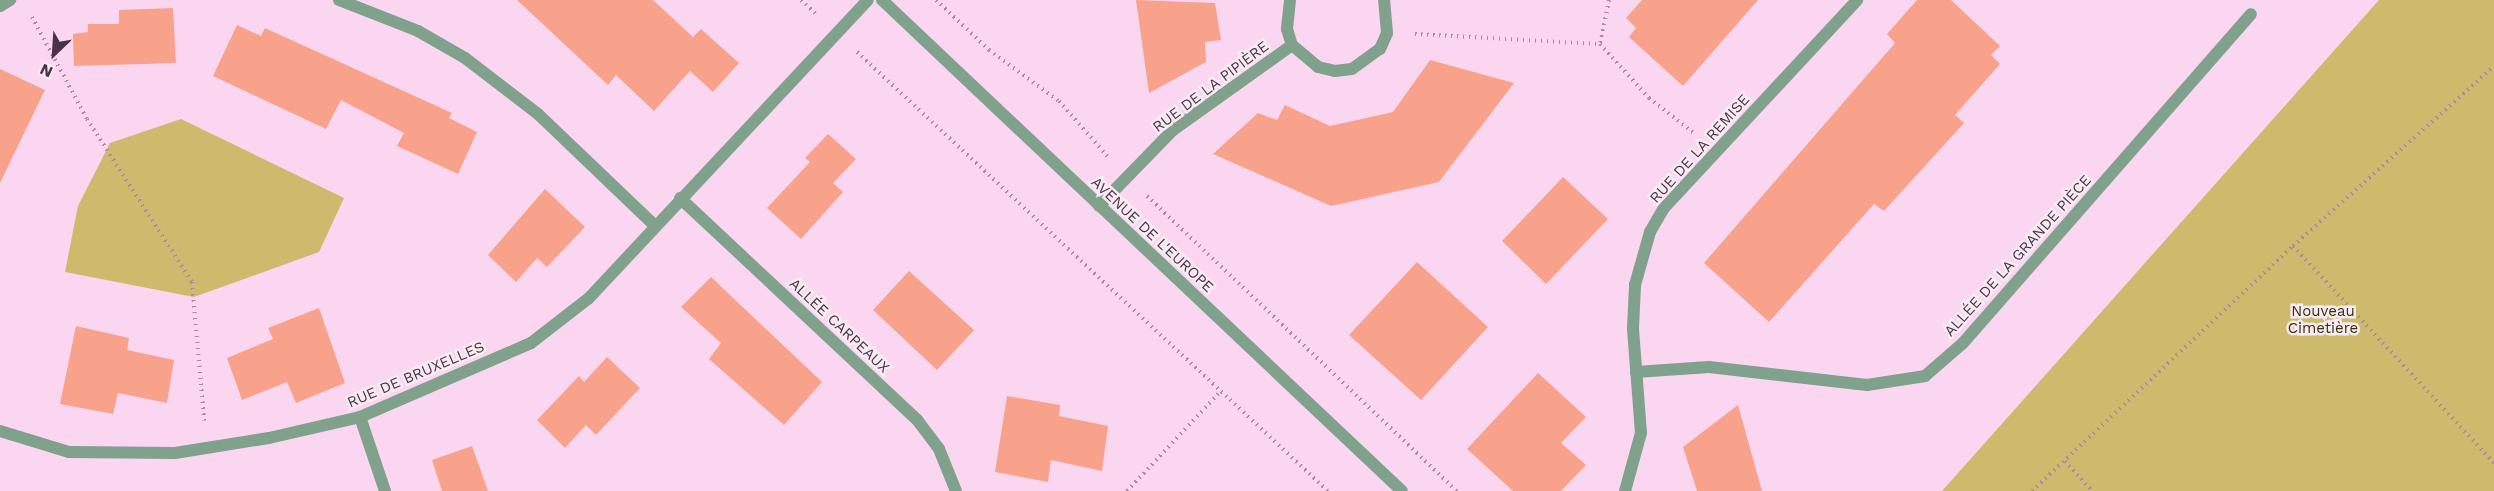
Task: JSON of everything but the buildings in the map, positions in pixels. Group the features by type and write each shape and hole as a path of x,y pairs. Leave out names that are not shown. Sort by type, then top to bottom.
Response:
{"street":[{"path":"0,6 10,0"},
{"path":"339,0 418,31 465,58 538,114 653,224"},
{"name":"RUE DE BRUXELLES","path":"0,431 69,452 175,453 206,448 360,417 531,343 589,298 653,224 868,0"},
{"name":"AVENUE DE L'EUROPE","path":"882,0 1401,491"},
{"path":"1290,0 1286,21 1292,45 1318,67 1335,71 1352,69 1368,61 1380,49 1387,33 1384,0"},
{"name":"RUE DE LA REMISE","path":"1625,491 1641,433 1636,372 1635,285 1650,232 1664,208 1857,0"},
{"name":"ALLÉE DE LA GRANDE PIÈCE","path":"1636,372 1709,366 1867,385 1924,376 1963,343 2251,14"},
{"name":"RUE DE LA PIPIÈRE","path":"1099,206 1173,130 1292,45"},
{"name":"ALLÉE CARPEAUX","path":"680,198 918,421 939,449 956,491"},
{"path":"360,417 385,491"}],"path":[{"path":"801,0 1328,491"},
{"path":"936,0 989,50 1059,101 1127,177 1457,491"},
{"path":"1600,44 1609,0"},
{"path":"28,10 87,119 192,282 206,448"},
{"path":"1387,33 1600,44 1649,98 1717,151"},
{"path":"2032,491 2293,246 2494,66"},
{"path":"2293,246 2494,463"},
{"path":"1127,491 1221,391"},
{"path":"2065,461 2092,491"}],"green space":[{"name":"Nouveau Cimetière","path":"2379,0 2494,0 2494,491 1942,491"},
{"path":"181,119 344,198 319,252 194,297 65,272 78,206 110,143"}]}
